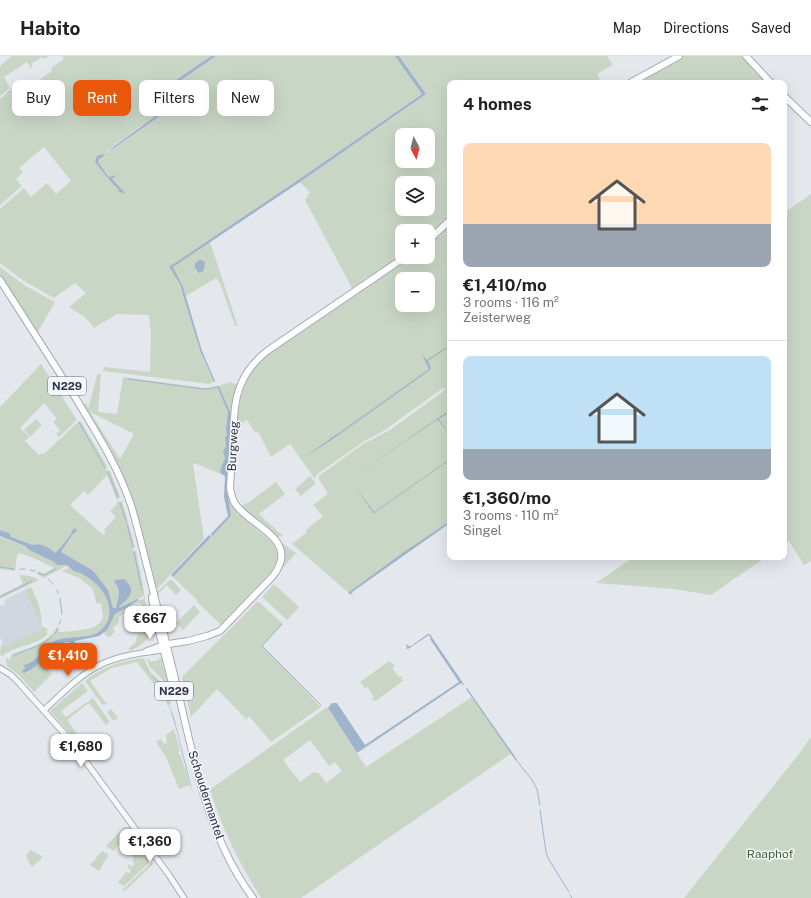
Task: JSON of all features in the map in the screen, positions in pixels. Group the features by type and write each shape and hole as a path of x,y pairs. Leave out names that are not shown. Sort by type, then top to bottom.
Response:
{"main road":[{"path":"635,80 679,56"},
{"path":"746,56 768,80"},
{"path":"787,99 811,122"},
{"path":"435,234 447,223"},
{"name":"Burgweg","path":"165,647 207,636 222,629 273,576 280,562 280,549 276,539 237,506 232,499 230,488 236,398 241,383 248,371 256,360 267,351 395,264"},
{"name":"N229","path":"0,280 91,423 116,466 131,506 165,647"},
{"name":"Schoudermantel","path":"165,647 186,732 213,824 229,859 253,898"}],"street":[{"path":"44,710 80,677 95,667 112,660 144,652 153,648 165,647"},
{"path":"0,663 0,668 11,675 70,740 170,875 184,898"}],"shaded area":[{"path":"24,590 43,628 5,647 0,637 0,606 6,604 4,600"}],"green space":[{"path":"12,56 49,56 44,59 42,57 31,64 33,67 31,68 27,62 4,77 10,88 0,96 0,66"},
{"path":"62,56 211,56 177,80 139,80 139,116 155,116 105,152 107,153 160,116 209,116 209,80 181,80 216,56 395,56 423,93 172,265 183,294 203,359 214,382 209,384 103,371 104,367 150,372 151,335 149,315 117,314 94,328 86,318 69,307 86,293 75,283 54,298 24,281 0,263 0,209 24,188 31,197 47,183 56,194 71,181 44,147 19,168 23,172 16,179 22,186 0,205 0,99 11,89 12,116 65,116 65,80 39,80 52,71 51,68 64,59","holes":["103,154 98,162 110,177 116,176 111,179 125,193 124,194 111,182 95,162"]},
{"path":"399,56 607,56 613,65 597,74 600,80 447,80 447,219 435,230 435,224 395,224 395,260 352,288 305,200 310,192 300,182 426,94"},
{"path":"684,56 742,56 765,80 645,80 644,78"},
{"path":"811,194 811,561 804,565 789,541 787,542 787,211"},
{"path":"447,228 447,524 349,593 291,543 307,532 306,530 323,516 313,505 328,494 319,479 319,476 363,444 390,430 445,390 443,388 385,430 363,442 316,475 315,479 290,444 271,457 259,433 255,432 247,420 237,426 239,405 245,386 254,369 268,354 401,264 435,264 435,240"},
{"path":"210,242 238,327 235,325 220,283 216,278 186,296 173,267"},
{"path":"0,267 24,285 55,302 37,333 0,275"},
{"path":"41,364 77,420 59,437 56,434 60,430 53,422 57,419 44,403 20,428 29,437 25,441 39,455 46,452 79,421 107,466 106,471 110,471 120,497 117,500 107,475 88,495 84,491 70,505 103,535 106,532 104,530 116,517 110,511 117,504 117,502 122,501 135,547 132,550 136,551 142,581 150,630 146,640 130,651 129,648 135,643 138,634 147,631 142,604 133,604 131,606 132,609 119,617 119,623 113,628 115,631 110,637 106,636 104,632 116,613 128,606 144,599 144,596 119,608 126,600 130,586 127,581 114,582 118,588 119,594 116,608 113,608 108,590 96,574 92,570 61,552 72,535 77,531 76,528 74,528 59,551 55,553 48,547 36,544 33,545 11,538 9,533 0,530 0,407"},
{"path":"101,374 98,412 117,414 123,377 205,388 217,386 224,399 228,423 225,459 221,468 221,474 194,463 193,464 204,539 157,589 138,518 124,477 83,405 83,403 87,405 88,408 89,406 97,375","holes":["90,412 134,434 120,459"]},
{"path":"230,382 238,385 233,398 231,414 219,386"},
{"path":"36,419 42,425 30,437 24,430"},
{"path":"310,476 316,483 301,496 295,489"},
{"path":"276,482 285,494 259,514 283,536 277,537 241,506 249,502"},
{"path":"228,497 237,511 274,545 277,553 277,560 269,574 221,625 173,577 211,537 210,535 212,535 231,516"},
{"path":"0,537 25,546 29,550 57,565 67,565 73,571 85,575 103,592 108,604 108,621 97,633 53,642 37,658 28,664 23,665 27,673 40,661 52,674 34,692 19,675 7,666 7,658 10,660 11,655 42,642 57,627 59,628 58,632 92,628 101,621 103,616 101,603 97,604 92,588 79,578 62,571 68,568 66,566 44,578 37,574 38,571 44,574 54,568 20,553 17,555 15,571 0,569"},
{"path":"282,543 296,553 279,572 284,558"},
{"path":"630,560 762,560 711,595 674,589 596,583"},
{"path":"19,575 30,576 39,580 0,599 0,595 23,584"},
{"path":"171,579 181,590 176,595 167,585 158,594 157,592"},
{"path":"274,584 299,607 287,620 262,597"},
{"path":"31,587 39,605 42,625 24,590"},
{"path":"258,601 283,624 262,645 321,707 271,742 249,716 246,719 217,689 191,717 182,677"},
{"path":"194,605 200,612 183,630 176,623"},
{"path":"42,626 48,629 46,632 48,634 43,638 8,652 2,656 0,655 1,645 3,644 5,646 42,629"},
{"path":"144,658 150,672 165,686 171,703 167,705 167,702 137,662 112,668 90,681 105,702 108,702 104,705 85,681 98,672 113,665 128,660"},
{"path":"159,658 161,658 167,684 150,667 147,659 149,659 150,662 159,660"},
{"path":"389,661 395,666 392,668 399,677 401,676 403,681 374,701 371,699 374,697 367,687 365,688 360,682"},
{"path":"82,683 88,691 61,711 66,717 93,698 109,721 112,719 106,725 89,703 67,720 89,750 86,752 50,711"},
{"path":"472,697 512,753 301,898 261,898 245,872 232,845 220,818 210,789 327,707 366,767","holes":["310,740 329,766 335,762 342,771 326,783 320,774 314,772 300,782 283,760"]},
{"path":"111,709 118,718 114,721 107,712"},
{"path":"174,729 180,750 178,753 181,756 190,785 179,789 166,757 156,742 161,739 163,743 167,744 166,735"},
{"name":"Raaphof","path":"811,737 811,898 684,898 799,754"},
{"path":"124,827 131,827 153,859 124,886 118,883 126,872 129,873 131,871 127,868 129,864 131,867 135,864 132,861 134,858 132,857 133,855 118,845 114,851 106,846"},
{"path":"30,850 42,856 42,858 33,866 31,866 26,856"},
{"path":"102,851 108,854 108,856 99,871 90,865"},
{"path":"152,862 153,864 125,891 122,890"}],"water":[{"path":"211,56 216,56 181,80 176,80"},
{"path":"395,56 399,56 426,94 300,182 173,267 183,287 202,351 215,381 214,382 201,353 180,285 169,266 298,180 422,94"},
{"path":"155,116 160,116 114,148 105,153"},
{"path":"103,154 104,156 99,159 98,162 109,177 116,176 112,179 125,193 124,194 121,192 119,193 119,190 95,162 97,156"},
{"path":"199,260 205,262 204,269 199,273 195,268 195,264"},
{"path":"447,347 428,361 431,368 430,370 330,441 303,458 330,439 330,437 331,438 339,433 429,369 422,355 427,360"},
{"path":"217,386 219,386 231,414 227,489 231,516 212,536 211,534 228,516 224,497 225,476 221,474 220,470 225,458 223,452 226,446 225,438 227,435 226,430 228,412"},
{"path":"447,412 447,414 439,419 447,431 437,420 355,475"},
{"path":"447,461 374,513 354,485 374,512"},
{"path":"447,523 447,525 351,593 354,596 348,593 401,554"},
{"path":"76,528 77,531 72,535 61,552 92,570 96,574 108,590 113,608 116,608 119,594 118,588 114,582 115,580 124,579 128,583 131,590 127,600 119,608 137,599 139,600 115,614 107,630 99,636 75,641 74,645 71,645 69,642 61,643 50,650 36,666 24,673 22,671 25,668 23,665 28,664 37,658 52,642 97,633 108,621 108,603 102,591 88,577 72,570 67,565 57,565 29,550 25,546 0,536 0,530 9,533 11,537 33,545 39,544 45,546 55,553 65,542 73,529"},
{"path":"209,535 211,537 173,577 171,575"},
{"path":"430,634 465,686 461,683 357,753 328,708 332,703 337,703 365,745 459,682 430,639 431,638 429,635 407,649 406,644 411,646"},
{"path":"151,675 160,683 165,693 174,718 193,793 169,705 162,688"},
{"path":"467,688 517,760 516,761 466,689"}],"waterway":[{"path":"128,379 203,389 217,387"},
{"path":"79,422 105,468"},
{"path":"108,472 118,497"},
{"path":"120,503 126,521"},
{"path":"127,524 133,547"},
{"path":"134,552 142,590"},
{"path":"0,567 14,569"},
{"path":"20,569 25,569"},
{"path":"39,573 44,575 55,569"},
{"path":"30,570 35,571"},
{"path":"48,579 53,584"},
{"path":"0,597 32,581"},
{"path":"60,598 62,614"},
{"path":"59,624 61,620"},
{"path":"282,624 262,646 321,705"},
{"path":"55,634 58,629"},
{"path":"14,655 40,645 52,637"},
{"path":"488,719 514,756"},
{"path":"517,761 537,789 540,805"},
{"path":"540,810 546,852 549,860 569,892"}]}
